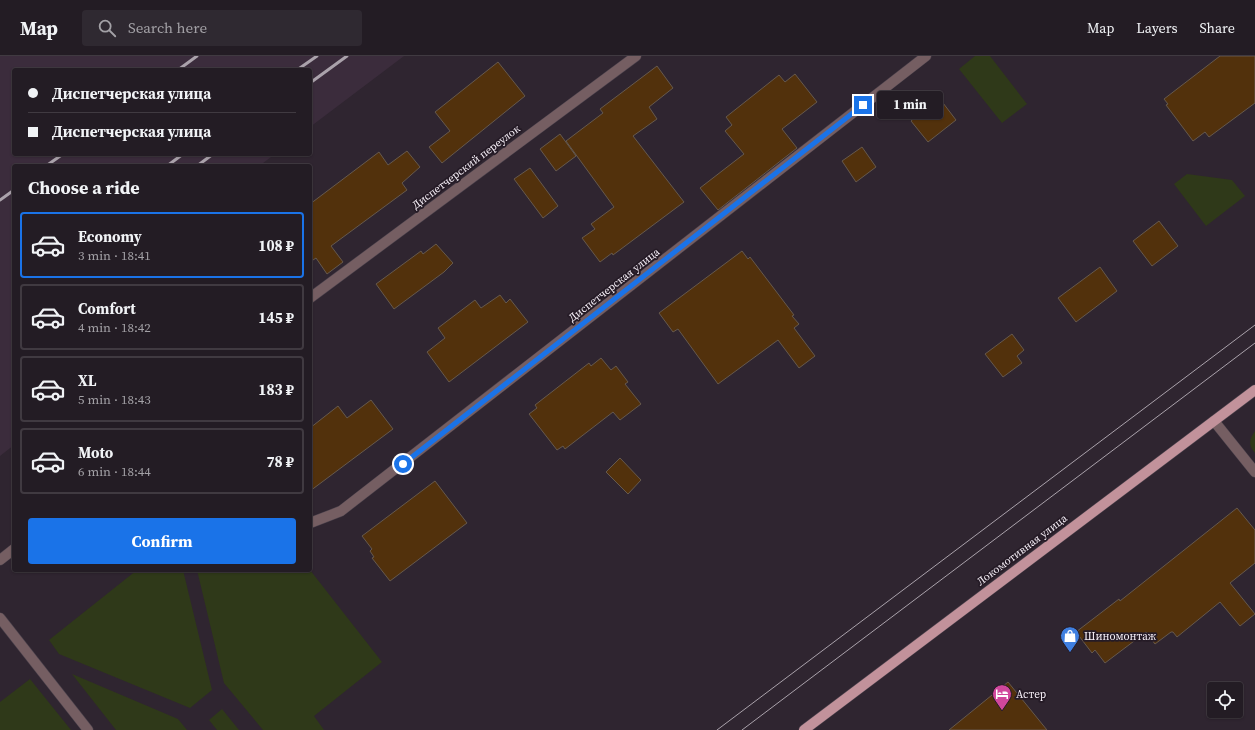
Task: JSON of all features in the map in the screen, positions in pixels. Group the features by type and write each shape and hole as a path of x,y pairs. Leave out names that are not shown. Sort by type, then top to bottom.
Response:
{"main road":[{"name":"Локомотивная улица","path":"804,730 1255,390"}],"street":[{"name":"Диспетчерский переулок","path":"312,297 636,56"},
{"name":"Диспетчерская улица","path":"312,522 341,511 926,56"},
{"path":"1214,421 1255,472"},
{"path":"0,560 12,551"},
{"path":"0,618 88,730"}],"shaded area":[{"path":"0,56 404,56 312,125 312,68 12,68 12,156 272,156 262,164 12,164 12,447 0,456"}],"green space":[{"path":"975,56 990,56 1027,104 1002,123 959,69"},
{"path":"1187,174 1232,180 1245,196 1206,226 1174,184"},
{"path":"1255,431 1255,453 1250,445 1250,442"},
{"path":"134,572 183,572 212,690 190,708 59,654 49,640"},
{"path":"197,572 312,572 382,662 314,716 324,730 263,730 224,683"},
{"path":"72,674 178,719 187,730 116,730"},
{"path":"30,679 71,730 0,730 0,702"},
{"path":"222,709 239,730 217,730 209,720"}],"building":[{"path":"1220,56 1255,56 1255,103 1209,137 1205,132 1193,141 1166,105 1168,104 1164,99"},
{"path":"498,62 525,96 442,163 429,147 450,131 435,112"},
{"path":"657,66 673,88 649,107 657,119 633,136 684,202 613,255 612,253 600,262 582,238 595,229 591,224 614,207 566,141 603,113 600,109"},
{"path":"795,74 817,102 782,129 797,148 718,210 700,188 744,154 725,131 732,125 726,117 779,75 785,82"},
{"path":"927,95 934,104 940,99 956,120 928,142 911,121 918,115 911,107"},
{"path":"560,134 576,156 556,171 540,149"},
{"path":"862,147 876,167 856,182 842,161"},
{"path":"407,151 420,167 402,183 407,190 331,246 343,262 327,274 316,258 312,261 312,202 379,152 388,165"},
{"path":"530,168 558,206 543,218 514,179"},
{"path":"1159,221 1178,246 1152,266 1133,241"},
{"path":"436,244 453,263 444,272 394,309 376,284 421,251 423,254"},
{"path":"742,251 748,259 750,257 794,315 792,316 799,324 794,328 815,356 799,368 778,340 718,384 678,329 673,332 659,313"},
{"path":"1100,267 1117,291 1076,322 1058,298"},
{"path":"500,295 506,303 510,299 528,322 449,382 427,352 445,338 438,328 475,300 481,308"},
{"path":"1012,334 1024,350 1017,356 1022,363 1003,377 985,354"},
{"path":"601,358 611,370 616,366 628,382 625,384 641,404 620,420 613,412 565,449 563,446 557,450 529,414 537,408 535,405 589,363 591,366"},
{"path":"371,400 393,429 312,490 312,426 338,406 347,418"},
{"path":"620,458 641,480 628,494 606,472"},
{"path":"435,481 467,523 390,581 372,558 374,557 370,551 372,549 362,536"},
{"path":"1237,508 1255,530 1255,563 1230,583 1255,614 1240,626 1220,602 1177,637 1173,632 1171,632 1155,644 1146,632 1105,663 1095,650 1092,653 1076,632 1119,599 1120,601"},
{"name":"Астер","path":"1008,682 1047,730 949,730"}],"tram line":[{"path":"717,730 1255,325"},
{"path":"742,730 1255,343"}],"railway":[{"path":"181,68 197,56"},
{"path":"300,68 317,56"},
{"path":"312,82 347,56"},
{"path":"49,164 60,156"},
{"path":"170,164 180,156"},
{"path":"200,164 210,156"},
{"path":"0,200 12,191"}],"place":[{"name":"Шиномонтаж","path":"1070,653"},
{"name":"Астер","path":"1002,711"}],"route":[{"path":"403,464 863,105"}]}
